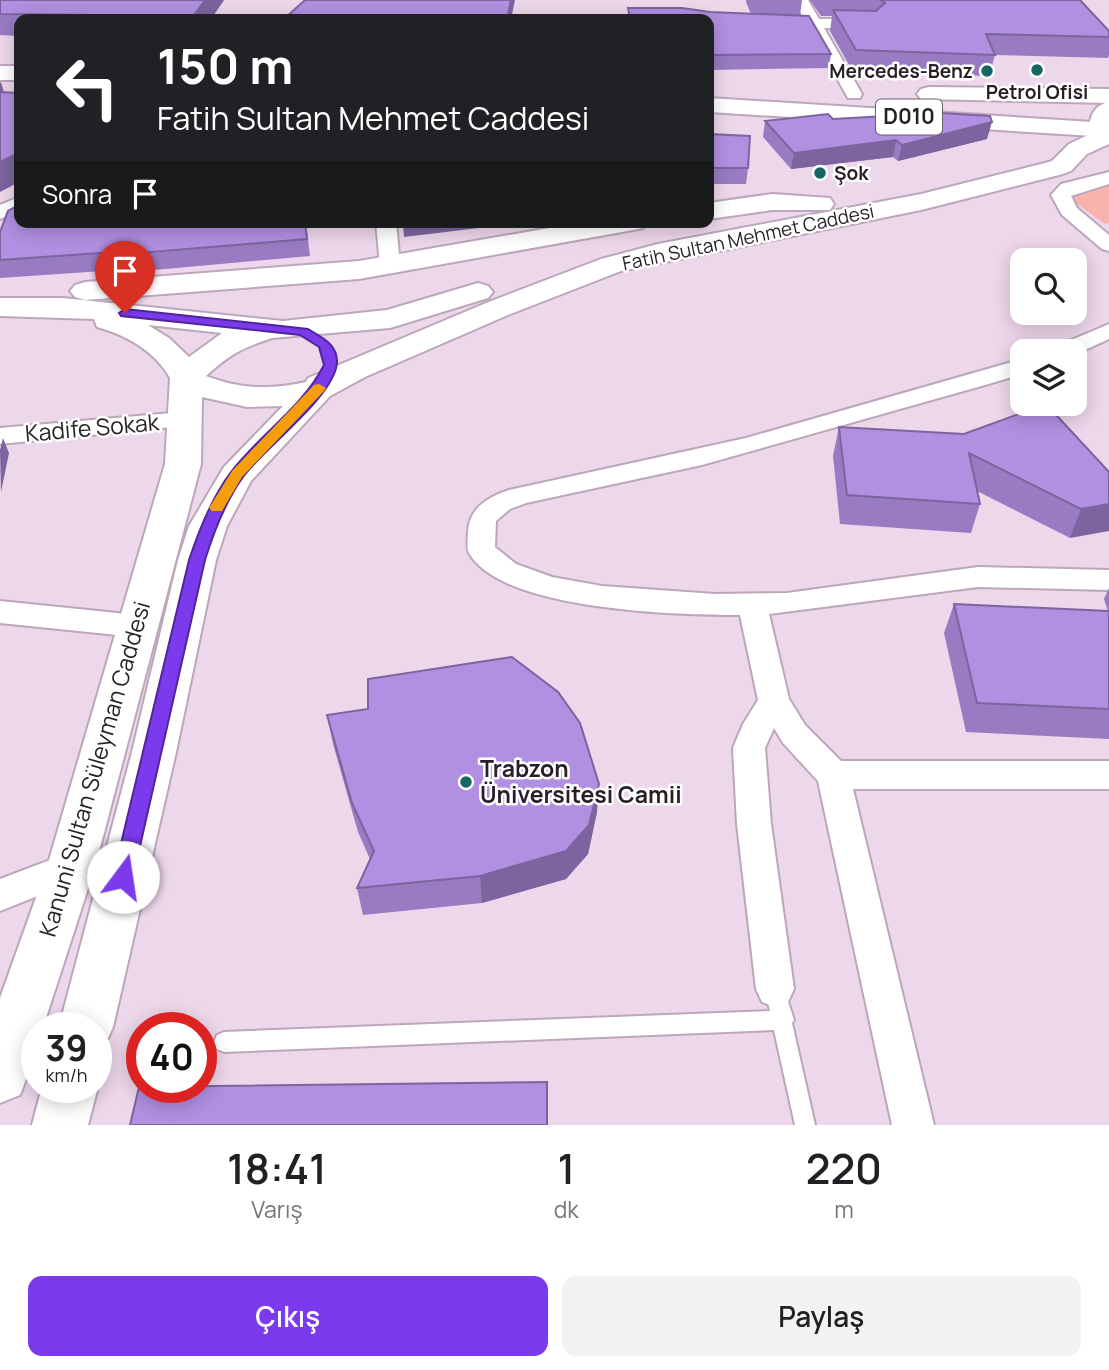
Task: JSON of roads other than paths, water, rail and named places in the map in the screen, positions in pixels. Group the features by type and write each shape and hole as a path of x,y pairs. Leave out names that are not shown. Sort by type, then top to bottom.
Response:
{"main road":[{"name":"D010","path":"714,90 1109,96"},
{"name":"D010","path":"714,105 1106,130"},
{"name":"Fatih Sultan Mehmet Caddesi","path":"5,306 91,317 126,326 164,350 186,377 212,390 250,400 318,389 354,370 473,319 611,265 658,253 934,198 1054,169 1062,166 1065,158 1106,130"},
{"name":"Fatih Sultan Mehmet Caddesi","path":"714,225 1037,155 1065,158"},
{"name":"Fatih Sultan Mehmet Caddesi","path":"714,210 772,202 821,204"},
{"name":"Fatih Sultan Mehmet Caddesi","path":"186,377 215,348 230,339 283,330 368,323 403,316 618,244 699,228"},
{"name":"Fatih Sultan Mehmet Caddesi","path":"5,306 88,290 299,277 390,265 553,229"},
{"name":"Fatih Sultan Mehmet Caddesi","path":"5,306 86,309 303,332 324,344 330,353 330,365 318,389"},
{"name":"Kanuni Sultan Süleyman Caddesi","path":"0,1074 71,867 183,464 186,377"},
{"name":"Kanuni Sultan Süleyman Caddesi","path":"90,1012 155,752 197,560 208,526 237,475 318,389"},
{"path":"60,1125 66,1103"}],"street":[{"path":"801,0 854,94"},
{"path":"760,23 871,24"},
{"path":"1109,178 1068,188 1061,195 1069,211 1109,246"},
{"path":"387,228 390,265"},
{"path":"1087,341 1109,331"},
{"path":"1010,369 657,468 517,496 493,506 482,519 478,533 480,548 503,572 561,590 679,604 753,606 820,599 912,582 965,578 1020,576 1109,580"},
{"name":"Kadife Sokak","path":"0,436 183,421"},
{"path":"753,606 774,701 794,734 834,775 913,1125"},
{"path":"0,612 137,626"},
{"path":"774,701 754,733 749,748 754,824 780,1005"},
{"path":"834,775 1109,775"},
{"path":"0,895 71,867"}],"lane":[{"path":"224,1042 780,1005 805,1125"}],"place":[{"name":"Petrol Ofisi","path":"1037,70"},
{"name":"Mercedes-Benz","path":"987,71"},
{"name":"Şok","path":"820,173"},
{"name":"Trabzon Üniversitesi Camii","path":"466,782"}]}
